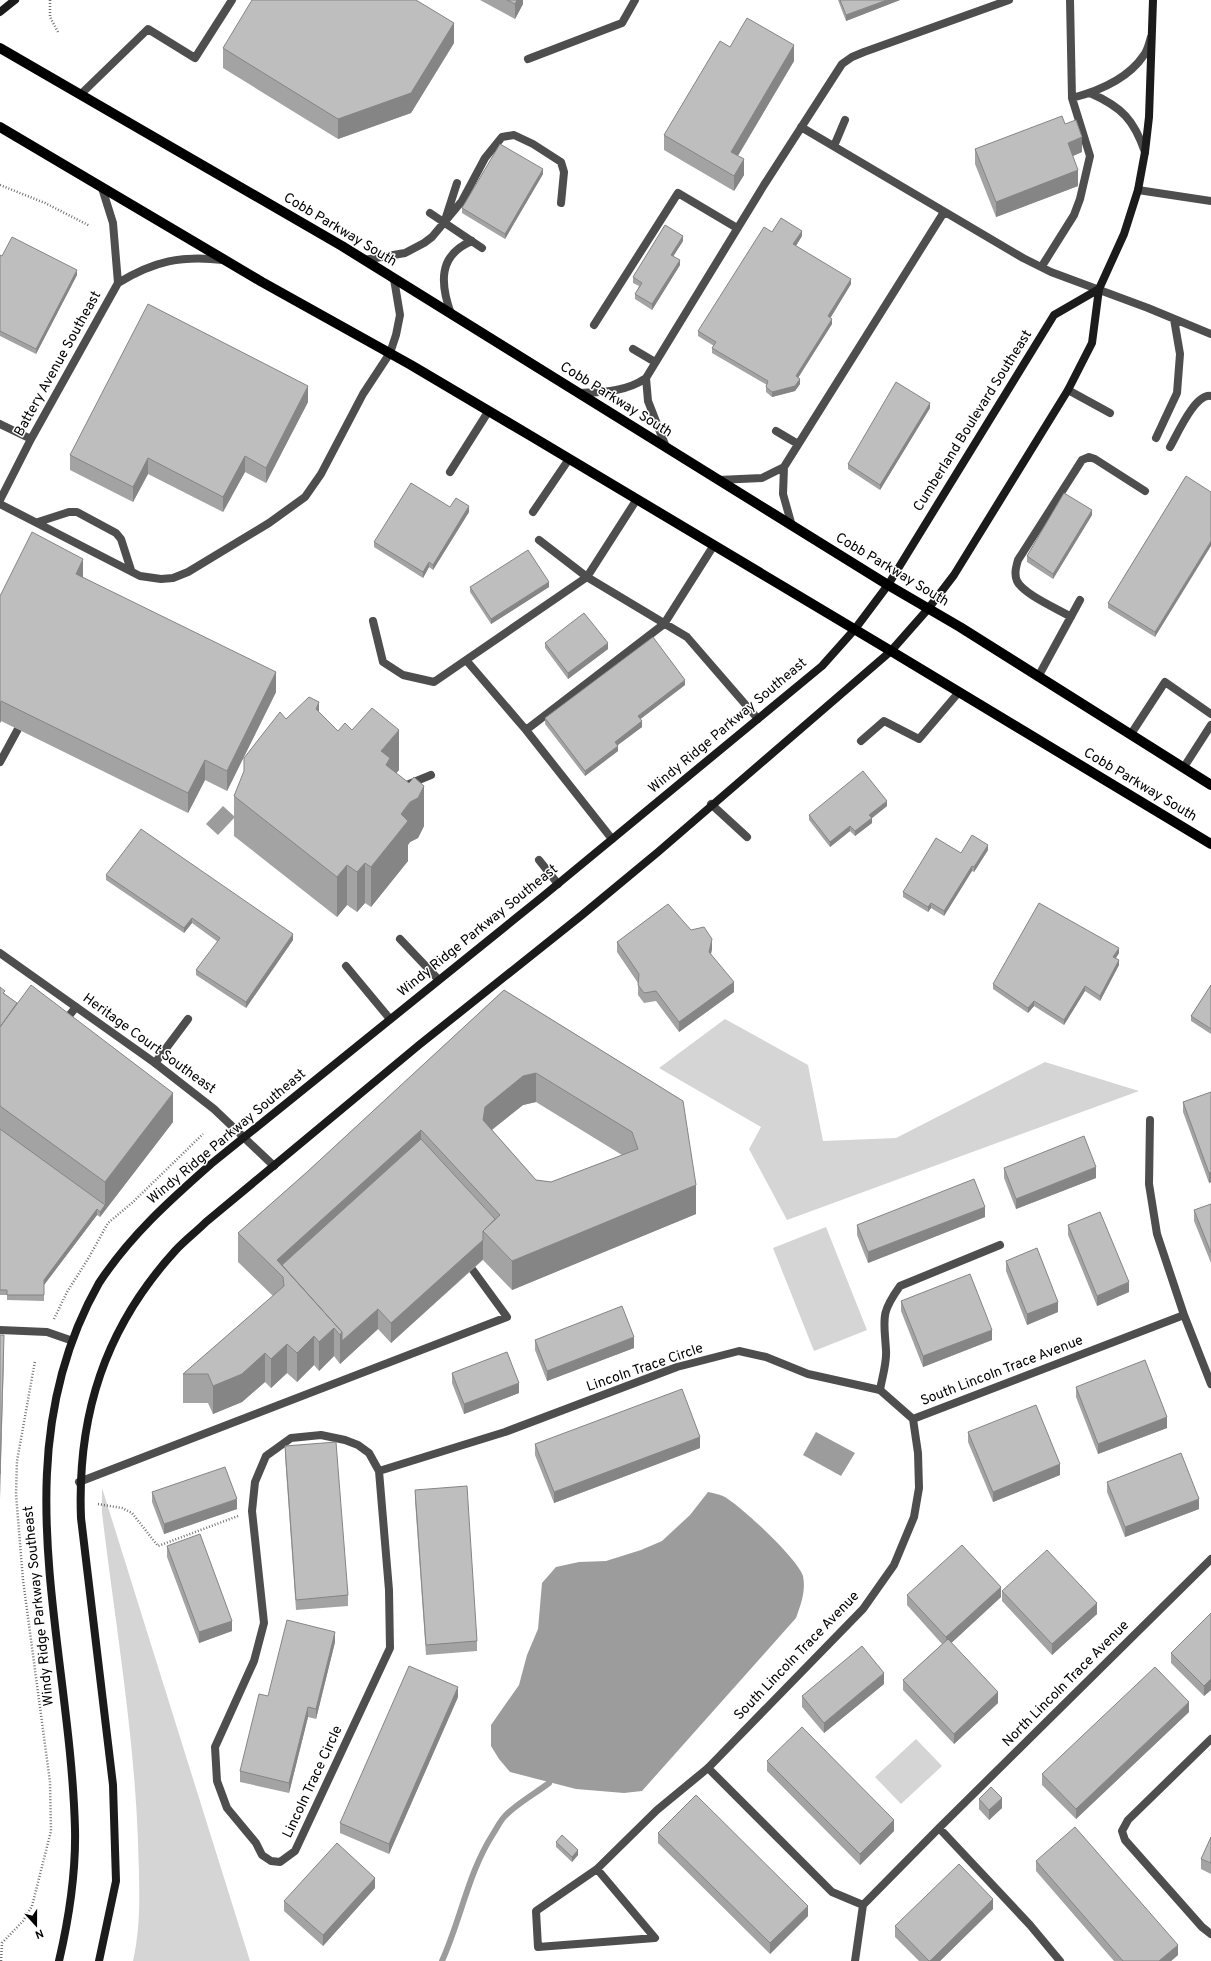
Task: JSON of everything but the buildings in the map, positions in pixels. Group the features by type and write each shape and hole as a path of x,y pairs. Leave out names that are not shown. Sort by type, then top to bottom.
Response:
{"main road":[{"path":"0,12 15,0"},
{"path":"99,1961 116,1881 113,1785 81,1518 79,1482 82,1452 90,1408 104,1363 123,1322 151,1279 176,1250 419,1045 582,915 891,651 928,609 954,575 1068,390 1092,343 1099,289 1124,234 1138,190 1145,152 1149,117 1153,0"},
{"name":"Cobb Parkway South","path":"0,48 394,278 792,526 1038,676 1211,785"},
{"name":"Cobb Parkway South","path":"0,127 227,261 390,353 637,499 1211,844"},
{"name":"Cumberland Boulevard Southeast","path":"888,585 1054,315 1099,289"},
{"name":"Windy Ridge Parkway Southeast","path":"59,1961 72,1895 75,1829 70,1757 41,1539 40,1479 44,1423 54,1385 70,1340 86,1305 99,1283 127,1244 159,1209 244,1136 341,1060 438,979 558,884 822,666 855,629 888,585"}],"street":[{"path":"80,94 148,29 195,58 232,0"},
{"path":"528,59 622,23 635,0"},
{"path":"579,393 622,389 633,386 646,378 737,228 842,64 852,57 1009,0"},
{"path":"1042,266 1074,214 1080,199 1090,156 1072,98 1070,0"},
{"path":"1072,98 1090,94 1112,83 1129,71 1145,54 1152,36"},
{"path":"1090,94 1111,102 1128,118 1139,136 1145,152"},
{"path":"834,146 844,120"},
{"path":"801,127 1023,258 1042,266 1051,272 1099,289 1211,334"},
{"path":"364,260 392,256 414,249 432,237 462,201 485,158 502,137 514,135 533,144 561,162 564,172 561,202"},
{"path":"444,222 457,183"},
{"name":"Battery Avenue Southeast","path":"102,188 110,208 113,223 118,283"},
{"path":"1138,190 1211,201"},
{"path":"594,325 678,193 737,228"},
{"path":"430,212 482,248"},
{"path":"792,526 783,494 784,467 944,212"},
{"path":"452,314 445,286 446,262 449,256 458,248 472,241"},
{"name":"Battery Avenue Southeast","path":"0,500 31,439 118,283 141,270 169,260 188,258 227,261"},
{"path":"0,504 38,522 140,576 152,578 173,578 188,572 294,506 305,497 321,474 363,394 390,353 396,335 400,315 394,278"},
{"path":"1156,438 1177,393 1180,354 1174,319"},
{"path":"633,349 655,362"},
{"path":"646,378 648,401 666,447"},
{"path":"1068,390 1110,412"},
{"path":"1170,447 1197,402 1207,395 1211,396"},
{"path":"450,472 488,412"},
{"path":"0,424 31,439"},
{"path":"776,431 798,444"},
{"path":"1071,617 1019,585 1015,573 1018,560 1082,460 1089,457 1095,459 1144,491"},
{"path":"533,512 569,459"},
{"path":"718,480 762,478 784,467"},
{"path":"373,621 383,662 403,675 434,682 587,577 637,499"},
{"path":"38,522 69,512 77,512 116,533 121,539 131,570"},
{"path":"539,540 587,577 687,637 758,719"},
{"path":"526,730 664,624 714,545"},
{"path":"1038,676 1080,600"},
{"path":"466,660 526,730 612,839"},
{"path":"1130,734 1165,682 1211,714"},
{"path":"861,741 884,721 919,739 959,692"},
{"path":"1184,768 1211,725"},
{"path":"0,762 18,729"},
{"path":"403,784 410,784 431,775"},
{"path":"712,804 747,837"},
{"path":"539,860 558,884"},
{"path":"400,939 438,979"},
{"name":"Heritage Court Southeast","path":"0,953 155,1063 214,1109 274,1166"},
{"path":"346,966 390,1019"},
{"path":"60,1027 76,1007"},
{"path":"155,1063 188,1019"},
{"path":"1150,1120 1149,1184 1157,1234 1184,1316 1211,1384"},
{"path":"880,1390 886,1351 884,1333 885,1313 891,1299 900,1286 1000,1245"},
{"path":"79,1482 507,1317 472,1269"},
{"name":"South Lincoln Trace Avenue","path":"597,1869 655,1938 538,1947 536,1911 597,1869 657,1810 708,1768 863,1609 894,1565 914,1517 919,1488 918,1453 913,1419 1184,1316"},
{"path":"0,1330 47,1332 70,1340"},
{"name":"Lincoln Trace Circle","path":"379,1471 505,1432 677,1367 739,1351 766,1357 808,1374 880,1390 913,1419"},
{"name":"Lincoln Trace Circle","path":"321,1435 346,1440 358,1445 369,1453 379,1471 389,1590 390,1648 295,1851 280,1862 271,1861 262,1855 256,1843 227,1808 217,1781 214,1747 254,1661 264,1623 252,1511 256,1482 266,1456 291,1438 321,1435"},
{"name":"North Lincoln Trace Avenue","path":"863,1905 1211,1559"},
{"path":"1211,1740 1128,1820 1122,1831 1125,1840 1202,1927 1211,1934"},
{"path":"708,1768 832,1892 863,1905 855,1961"},
{"path":"939,1828 1030,1925 1060,1961"}],"path":[{"path":"50,0 50,16 58,32"},
{"path":"0,185 45,203 90,226"},
{"path":"54,1320 67,1292 108,1223 133,1202 203,1134"},
{"path":"1,1961 2,1943 23,1921 32,1906 51,1830 50,1782 23,1580 16,1494 17,1461 35,1361"},
{"path":"98,1504 122,1508 132,1513 158,1546 252,1511"}],"shaded area":[{"path":"223,806 235,817 218,835 206,824"},
{"path":"725,1019 808,1065 823,1141 896,1138 1045,1062 1139,1091 787,1220 749,1149 761,1127 659,1068"},
{"path":"826,1227 867,1330 814,1351 773,1248"},
{"path":"816,1432 855,1453 841,1476 803,1455"},
{"path":"102,1488 250,1961 133,1961 139,1916 136,1800 133,1759 102,1513"},
{"path":"708,1492 723,1496 741,1509 780,1546 799,1568 803,1576 804,1587 796,1618 642,1791 624,1793 576,1789 510,1772 499,1759 491,1746 491,1725 519,1685 527,1655 538,1629 542,1583 556,1567 579,1562 606,1561 641,1550 662,1541 690,1515"},
{"path":"916,1739 942,1766 901,1804 875,1777"}],"waterway":[{"path":"442,1961 471,1880 484,1849 505,1816 515,1807 549,1783"}]}
